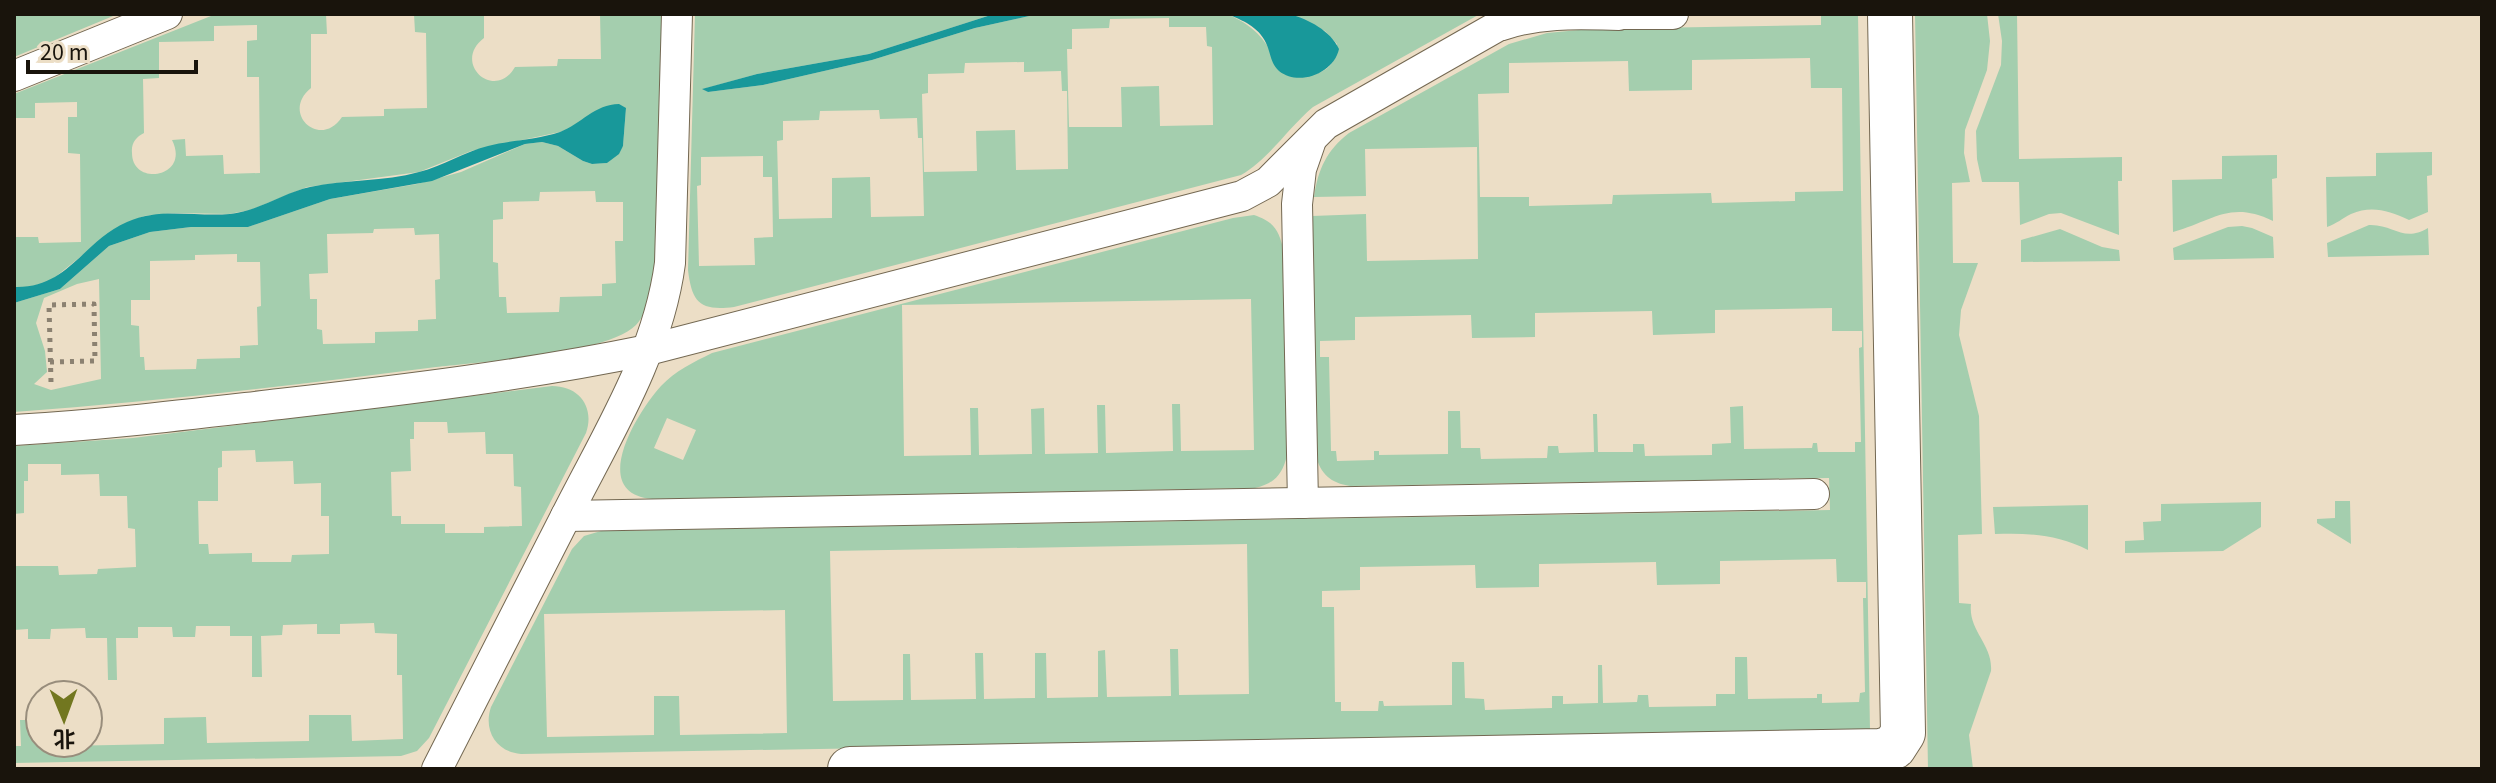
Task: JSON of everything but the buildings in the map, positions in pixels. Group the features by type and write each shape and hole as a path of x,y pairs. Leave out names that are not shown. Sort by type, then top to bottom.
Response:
{"street":[{"path":"850,769 1881,751 1894,747 1903,728 1890,14"}],"lane":[{"path":"14,76 167,14"},
{"path":"437,769 621,409 648,350 665,298 670,263 677,14"},
{"path":"14,430 162,418 407,389 573,365 648,350 1256,190 1268,182 1319,129 1509,20 1556,14 1673,14"},
{"path":"1303,503 1299,186 1305,154 1317,134 1339,116"},
{"path":"1234,198 1261,195 1281,201 1294,217 1298,243"},
{"path":"566,516 1814,494"}],"path":[{"path":"50,362 95,361 94,304 49,305 51,427"}],"green space":[{"path":"118,14 14,57 14,15"},
{"path":"216,14 326,14 327,34 311,34 311,88 300,108 301,117 307,124 324,130 342,117 384,116 384,109 427,108 426,33 415,32 414,14 484,14 484,38 475,48 472,58 480,75 497,81 507,77 515,67 557,66 558,59 601,59 600,14 662,14 655,263 648,304 636,325 621,335 571,350 225,392 14,412 14,303 60,289 109,246 150,232 191,227 248,227 330,199 417,184 461,172 525,144 542,142 558,146 592,164 607,163 623,146 626,108 560,132 471,151 419,172 307,187 250,210 229,214 144,216 115,229 49,282 14,287 14,237 38,237 39,243 81,242 80,154 68,153 68,117 77,117 77,102 35,103 35,118 14,118 14,94","holes":["257,25 257,40 247,41 247,77 259,77 260,173 224,174 223,155 186,156 185,139 172,140 176,153 174,163 168,170 159,174 141,171 134,164 132,146 136,138 144,133 143,79 159,78 159,42 214,41 214,26","595,191 596,202 623,202 623,241 615,241 616,283 602,284 602,296 560,297 559,312 507,313 506,297 499,297 498,263 493,262 493,220 503,219 503,202 539,201 540,192","414,228 415,235 439,234 440,279 435,280 436,319 418,320 418,331 375,332 375,343 323,344 322,330 317,329 317,299 310,299 309,274 328,273 327,234 373,233 374,229","237,254 237,262 260,262 258,345 240,346 240,358 197,359 196,369 145,370 144,357 140,357 139,326 131,325 131,300 150,300 150,261 195,260 195,255","99,279 101,379 51,390 34,384 47,372 45,351 36,323 44,298 77,284"]},
{"path":"695,14 994,14 869,54 757,74 703,89 708,92 763,85 872,60 975,28 1038,14 1227,14 1248,25 1262,38 1284,74 1303,76 1327,68 1333,62 1337,44 1325,31 1290,14 1480,14 1313,107 1261,160 1241,175 734,307 713,308 700,302 692,290 688,270","holes":["1169,18 1169,27 1206,27 1207,46 1212,47 1213,125 1160,126 1159,86 1121,87 1122,127 1069,127 1067,49 1072,49 1072,29 1109,28 1110,19","1024,62 1024,72 1061,71 1062,91 1067,91 1068,169 1016,170 1015,130 976,131 977,171 924,172 922,94 928,93 928,74 964,73 965,63","879,110 880,119 917,118 918,138 922,138 924,216 871,217 870,177 832,178 832,218 779,219 777,141 783,140 783,121 819,120 820,111","763,156 763,177 772,177 773,237 754,238 755,265 699,266 697,186 701,185 701,157"]},
{"path":"1821,14 1858,14 1870,731 521,754 498,744 490,731 491,707 572,549 584,536 601,531 1830,510 1829,478 1350,486 1337,483 1327,476 1316,455 1312,216 1366,214 1367,261 1478,259 1477,147 1365,149 1366,196 1314,197 1325,161 1341,139 1509,44 1547,33 1589,29 1821,25","holes":["1810,58 1811,88 1842,88 1843,191 1795,192 1795,201 1712,203 1711,193 1613,195 1612,204 1529,206 1529,197 1480,197 1478,94 1509,93 1509,63 1628,61 1629,91 1692,90 1692,60","1832,308 1832,331 1862,331 1862,347 1859,348 1861,442 1855,442 1855,452 1818,452 1817,443 1813,443 1812,448 1744,449 1743,406 1730,407 1731,443 1712,444 1712,455 1645,456 1644,444 1633,444 1633,452 1598,452 1597,414 1593,414 1594,452 1559,453 1558,446 1548,446 1547,458 1481,459 1480,448 1461,448 1460,411 1448,411 1448,454 1379,455 1379,451 1374,451 1374,460 1337,461 1336,451 1331,451 1329,357 1320,357 1320,341 1355,340 1355,317 1471,315 1472,338 1535,337 1535,313 1652,311 1653,335 1715,333 1715,310","1247,544 1249,694 1179,695 1178,649 1170,649 1171,696 1107,697 1105,650 1098,651 1098,697 1047,698 1046,653 1035,653 1035,698 984,699 983,653 975,653 976,699 911,700 910,654 903,654 903,700 833,701 830,551","1836,559 1837,582 1866,582 1866,598 1863,598 1865,692 1860,693 1859,702 1822,703 1822,694 1817,694 1817,698 1748,699 1747,657 1735,657 1735,694 1716,694 1716,706 1649,707 1648,695 1638,695 1637,702 1603,703 1602,665 1598,665 1598,703 1563,704 1563,696 1552,696 1552,708 1485,710 1484,699 1465,698 1464,662 1452,662 1452,705 1384,706 1383,701 1379,701 1378,711 1341,711 1341,702 1335,702 1334,607 1322,607 1322,591 1360,590 1360,567 1475,565 1476,588 1539,587 1539,564 1656,562 1657,585 1720,584 1720,561","785,610 787,733 680,735 679,696 654,696 654,735 547,737 544,614"]},
{"path":"1915,14 1987,14 1990,41 1987,70 1965,130 1964,153 1970,182 1952,183 1953,263 1978,263 1961,310 1959,335 1979,416 1982,534 1958,535 1959,603 1971,604 1973,622 1991,661 1991,671 1969,735 1973,769 1928,769"},
{"path":"1998,14 2017,14 2019,159 2122,157 2122,181 2118,181 2119,235 2061,213 2049,214 2020,225 2019,182 1982,182 1976,131 2001,65 2002,41"},
{"path":"2432,152 2432,175 2427,176 2428,212 2409,220 2387,212 2366,210 2327,227 2326,177 2376,176 2376,153"},
{"path":"2277,155 2277,178 2272,179 2273,221 2245,212 2233,212 2173,232 2172,180 2222,179 2222,156"},
{"path":"1254,215 1267,221 1278,233 1284,252 1287,455 1280,473 1267,484 1255,488 652,499 633,493 623,482 620,467 624,450 631,431 651,398 672,376 712,353","holes":["1251,299 1254,450 1181,451 1180,404 1172,404 1173,451 1106,453 1105,405 1097,405 1098,453 1045,454 1044,408 1031,409 1032,454 979,455 978,408 970,408 971,455 904,456 902,305","667,418 696,430 683,460 654,448"]},
{"path":"2369,225 2412,234 2428,228 2429,255 2328,257 2327,243"},
{"path":"2242,226 2273,237 2274,258 2174,260 2173,248 2228,227"},
{"path":"2060,229 2102,247 2119,250 2120,261 2021,262 2021,240"},
{"path":"552,386 577,394 588,415 586,433 429,738 417,751 401,756 14,763 14,746 21,746 20,720 24,720 24,759 104,759 104,745 164,744 164,718 206,717 207,743 309,741 309,715 351,715 352,741 403,739 402,675 397,675 397,634 375,633 374,623 340,624 340,634 317,634 317,624 283,625 282,635 261,636 262,677 252,677 252,636 230,636 230,626 196,626 195,637 173,637 172,627 138,627 138,638 116,638 117,680 108,680 107,638 86,638 85,628 51,629 50,639 28,639 28,629 14,630 14,558 15,566 58,566 59,575 97,574 98,569 136,567 135,529 128,528 127,496 100,496 99,474 61,475 61,464 28,464 28,481 24,481 24,513 14,514 14,446 133,438","holes":["414,422 447,422 448,433 485,432 486,454 513,454 514,486 521,487 522,526 484,527 484,533 445,533 445,524 401,524 401,516 392,516 391,472 411,471 410,439 414,439","255,450 256,462 293,461 294,484 321,483 321,516 329,516 329,554 292,555 291,562 252,562 252,553 209,554 208,544 199,544 198,501 218,501 218,468 222,467 222,451"]},
{"path":"2335,501 2350,501 2351,544 2317,523 2317,519 2335,518"},
{"path":"2261,502 2261,527 2223,551 2125,553 2125,541 2144,540 2143,522 2161,521 2161,504"},
{"path":"2088,505 2088,550 2043,536 1995,534 1993,507"}],"water":[{"path":"994,14 1038,14 975,28 872,60 763,85 708,92 702,89 757,74 869,54"},
{"path":"1227,14 1290,14 1318,27 1330,36 1339,49 1323,71 1305,77 1287,76 1274,65 1266,43 1255,28"},
{"path":"619,104 626,108 623,146 619,154 607,163 592,164 558,146 542,142 525,144 432,181 330,199 248,227 191,227 150,232 109,246 60,289 14,303 14,287 33,286 48,280 112,230 139,217 230,214 310,187 406,175 488,146 560,132 603,107"}]}
